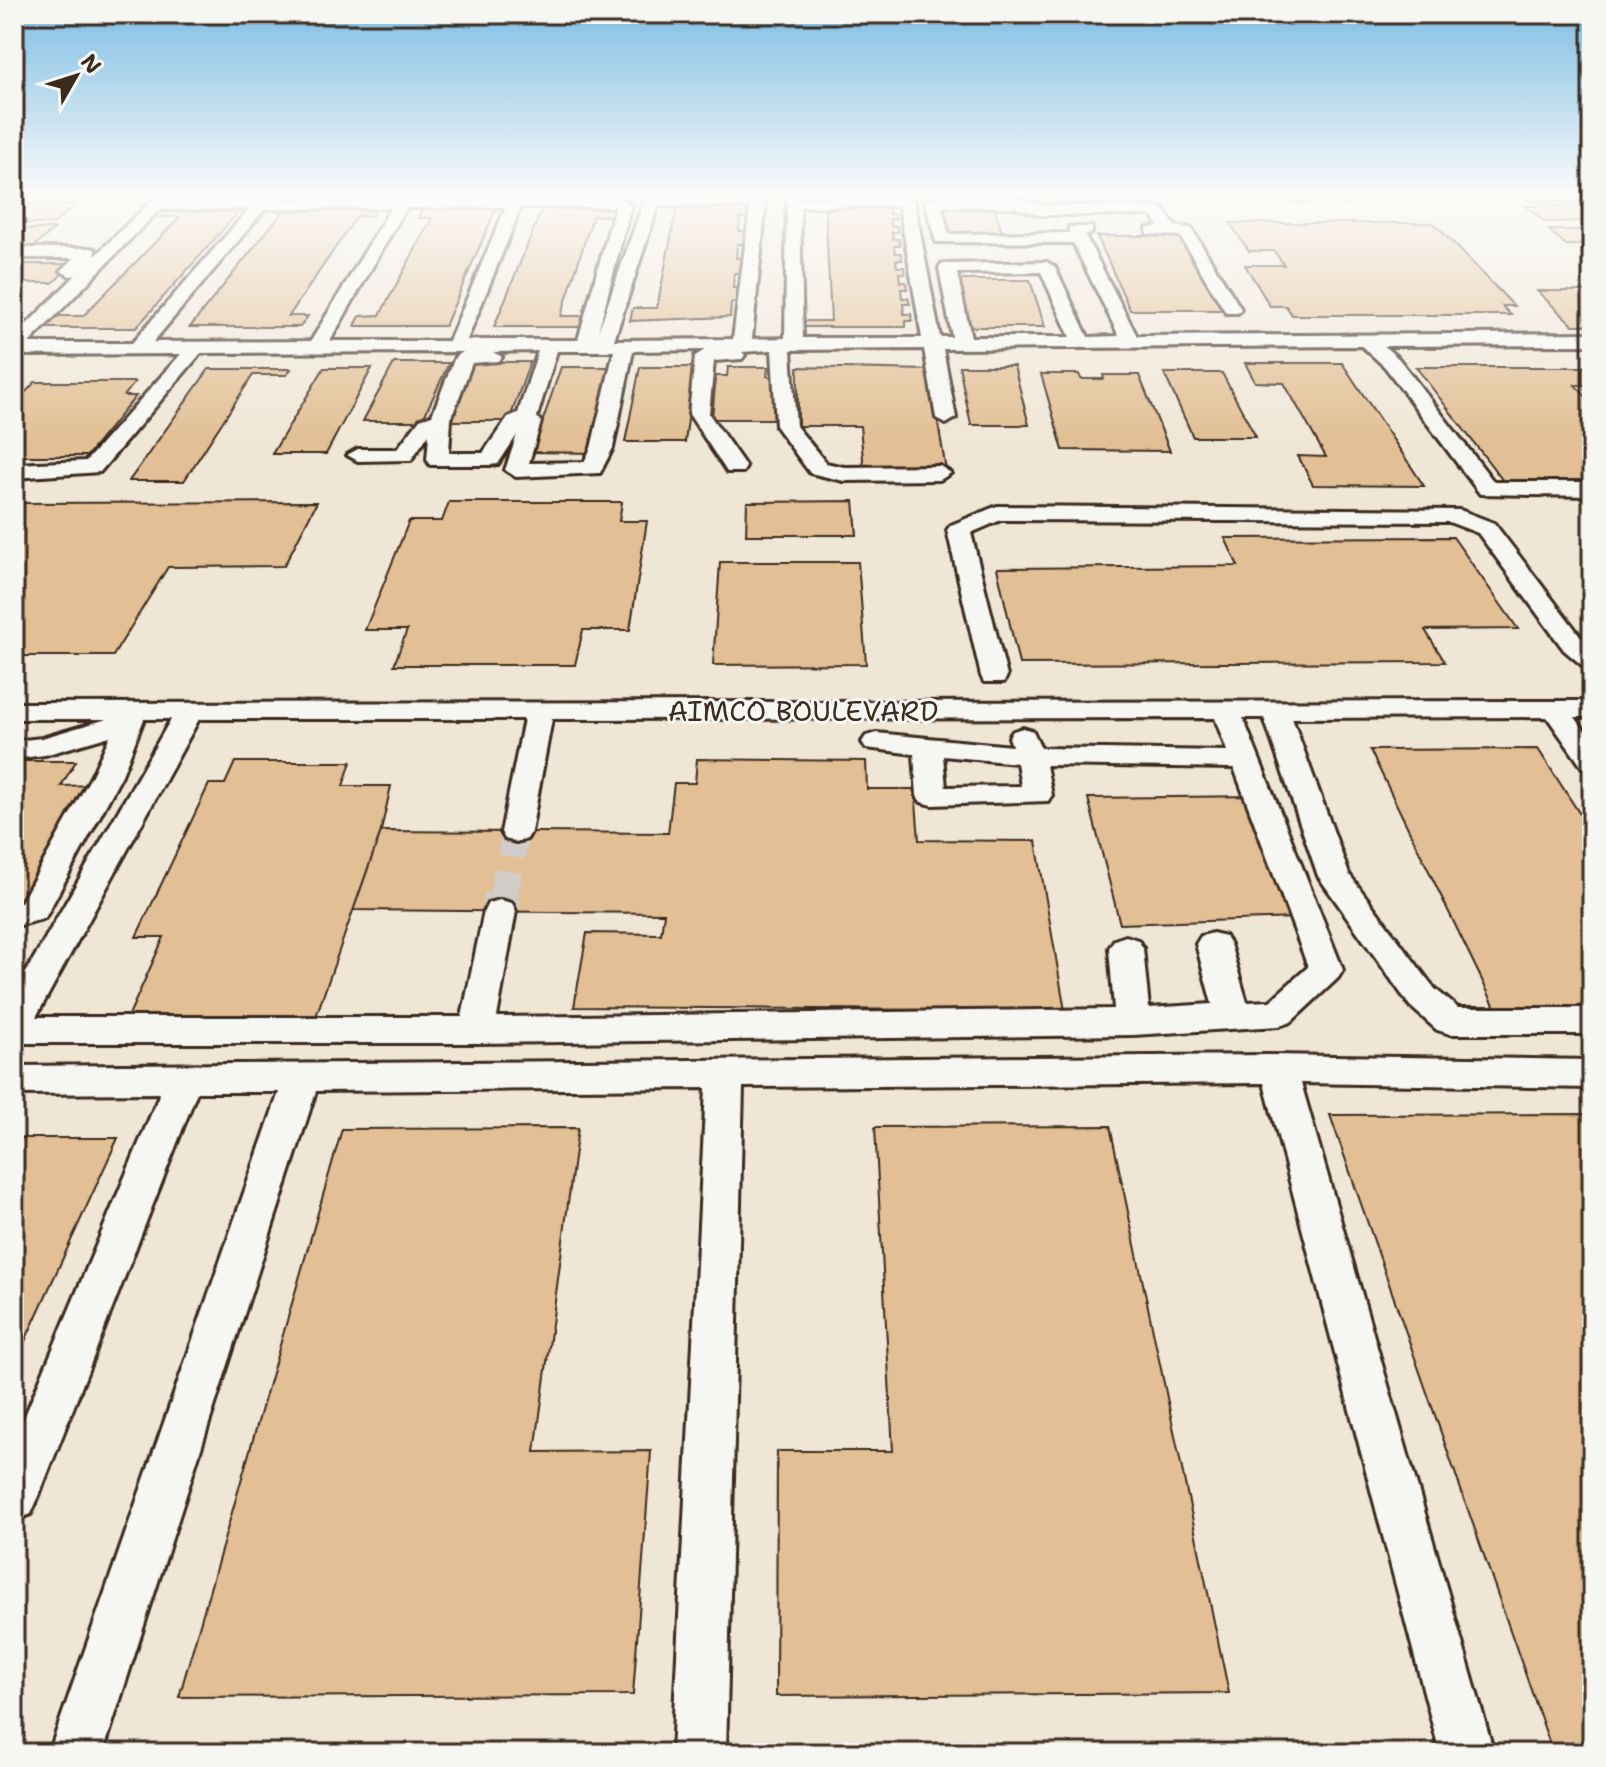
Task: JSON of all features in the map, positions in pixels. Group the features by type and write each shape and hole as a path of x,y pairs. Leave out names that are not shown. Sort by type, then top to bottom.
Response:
{"street":[{"path":"48,291 64,276"},
{"path":"14,348 84,276"},
{"path":"137,349 200,276"},
{"path":"316,349 359,276"},
{"path":"485,276 464,328 464,351 441,419 438,460 490,459 515,421 527,417"},
{"path":"527,417 531,422 516,470 592,468 602,448 605,345 614,276"},
{"path":"605,345 627,276"},
{"path":"742,336 749,276"},
{"path":"789,276 786,427 818,468 844,474 940,473"},
{"path":"920,276 946,418"},
{"path":"949,276 963,344"},
{"path":"1051,276 1082,343"},
{"path":"1098,276 1131,342"},
{"path":"1212,276 1232,309"},
{"path":"610,327 742,336 786,348"},
{"path":"31,330 464,328 605,345 710,351 934,349 963,344 1592,339"},
{"path":"710,351 742,336"},
{"path":"1570,340 1592,361"},
{"path":"1367,341 1392,363 1488,489 1592,489"},
{"path":"14,348 547,352 605,345"},
{"path":"547,352 605,345"},
{"path":"14,471 92,467 195,349"},
{"path":"434,357 464,351"},
{"path":"710,351 699,414 735,467"},
{"path":"527,417 547,352"},
{"path":"1392,363 1423,363"},
{"path":"358,455 403,455 427,423 441,419"},
{"path":"994,676 959,530 997,513 1452,515 1486,528 1573,644 1592,660"},
{"path":"1275,709 1334,876 1422,997 1450,1021 1592,1021"},
{"path":"1555,709 1592,761"},
{"name":"AIMCO BOULEVARD","path":"14,711 134,716 190,711 1592,709"},
{"path":"928,746 932,796 1037,795 1030,756 1014,710"},
{"path":"14,1030 477,1030 1133,1022 1279,1013 1326,970 1226,710"},
{"path":"14,1024 190,711"},
{"path":"516,832 539,711"},
{"path":"14,750 45,746 134,716"},
{"path":"14,916 33,910 107,775 134,716"},
{"path":"876,742 1030,756 1246,760"},
{"path":"477,1030 500,911"},
{"path":"1213,944 1233,1016"},
{"path":"1126,948 1133,1022"},
{"path":"1279,1070 1467,1753"},
{"path":"14,1080 1279,1070 1592,1074"},
{"path":"699,1753 725,1074"},
{"path":"76,1753 302,1077"},
{"path":"14,1498 184,1078"}],"shaded area":[{"path":"14,276 1592,276 1592,1753 14,1753"}],"building":[{"path":"14,276 60,276 53,283 14,283"},
{"path":"122,276 182,276 136,328 44,328 56,316 83,316"},
{"path":"231,276 316,276 289,316 308,316 300,327 190,327"},
{"path":"401,276 467,276 445,326 355,326 360,316 380,315"},
{"path":"515,276 574,276 561,316 583,316 580,327 494,327"},
{"path":"663,276 734,276 733,288 741,288 740,303 731,303 730,317 630,321 633,308 657,308"},
{"path":"829,276 899,276 900,282 906,282 907,289 901,289 902,298 908,298 910,304 903,304 904,314 911,314 912,321 906,321 906,327 802,327 802,321 831,321"},
{"path":"1115,276 1203,276 1222,310 1130,310"},
{"path":"1252,276 1486,276 1514,306 1502,306 1511,315 1292,315 1286,306 1270,306"},
{"path":"958,280 1030,280 1045,327 968,327"},
{"path":"1537,291 1592,291 1592,325 1573,325"},
{"path":"471,362 530,362 509,421 446,421"},
{"path":"394,363 449,363 422,421 363,421"},
{"path":"1245,363 1342,363 1424,486 1313,485 1298,456 1326,457 1284,383 1255,382"},
{"path":"959,366 1014,366 1029,425 971,425"},
{"path":"561,367 618,367 595,453 532,452"},
{"path":"640,367 695,367 685,442 625,442"},
{"path":"728,367 768,367 767,376 776,376 775,419 712,419 716,376 727,376"},
{"path":"798,367 929,370 946,470 864,470 860,426 798,426"},
{"path":"1416,367 1592,367 1592,385 1575,385 1592,403 1592,486 1507,486"},
{"path":"324,368 372,368 326,454 272,454"},
{"path":"209,369 291,369 287,375 253,375 184,481 129,481"},
{"path":"1164,373 1222,373 1256,437 1193,437"},
{"path":"1041,374 1079,374 1081,379 1104,379 1103,375 1139,375 1170,451 1063,450"},
{"path":"35,382 135,382 124,396 136,396 87,456 14,456 14,396 22,396"},
{"path":"854,501 857,535 746,535 747,502"},
{"path":"317,502 284,566 168,567 113,656 14,656 14,503"},
{"path":"449,502 622,502 619,521 647,521 630,630 583,630 575,665 394,665 407,630 365,630 409,521 442,521"},
{"path":"1453,537 1518,629 1425,630 1445,662 1019,664 997,568 1238,566 1225,538"},
{"path":"720,562 858,562 866,664 713,665"},
{"path":"1538,749 1592,833 1592,1009 1496,1009 1370,750"},
{"path":"697,759 866,761 867,789 915,789 919,840 1036,841 1065,1011 574,1007 587,933 661,934 664,913 353,910 381,831 668,833 674,783 695,783"},
{"path":"14,761 76,761 61,786 96,785 28,910 14,910"},
{"path":"235,762 351,762 343,786 391,786 381,831 313,1025 124,1026 164,937 136,937 209,784 225,784"},
{"path":"1256,796 1295,918 1120,924 1088,798"},
{"path":"1592,1114 1592,1753 1553,1753 1330,1115"},
{"path":"1110,1126 1229,1693 776,1696 777,1451 893,1451 875,1127"},
{"path":"578,1128 535,1452 651,1451 633,1695 179,1697 342,1129"},
{"path":"14,1138 118,1138 14,1365"}],"tunnel":[{"path":"503,898 516,832"},
{"path":"500,911 503,896"}]}
